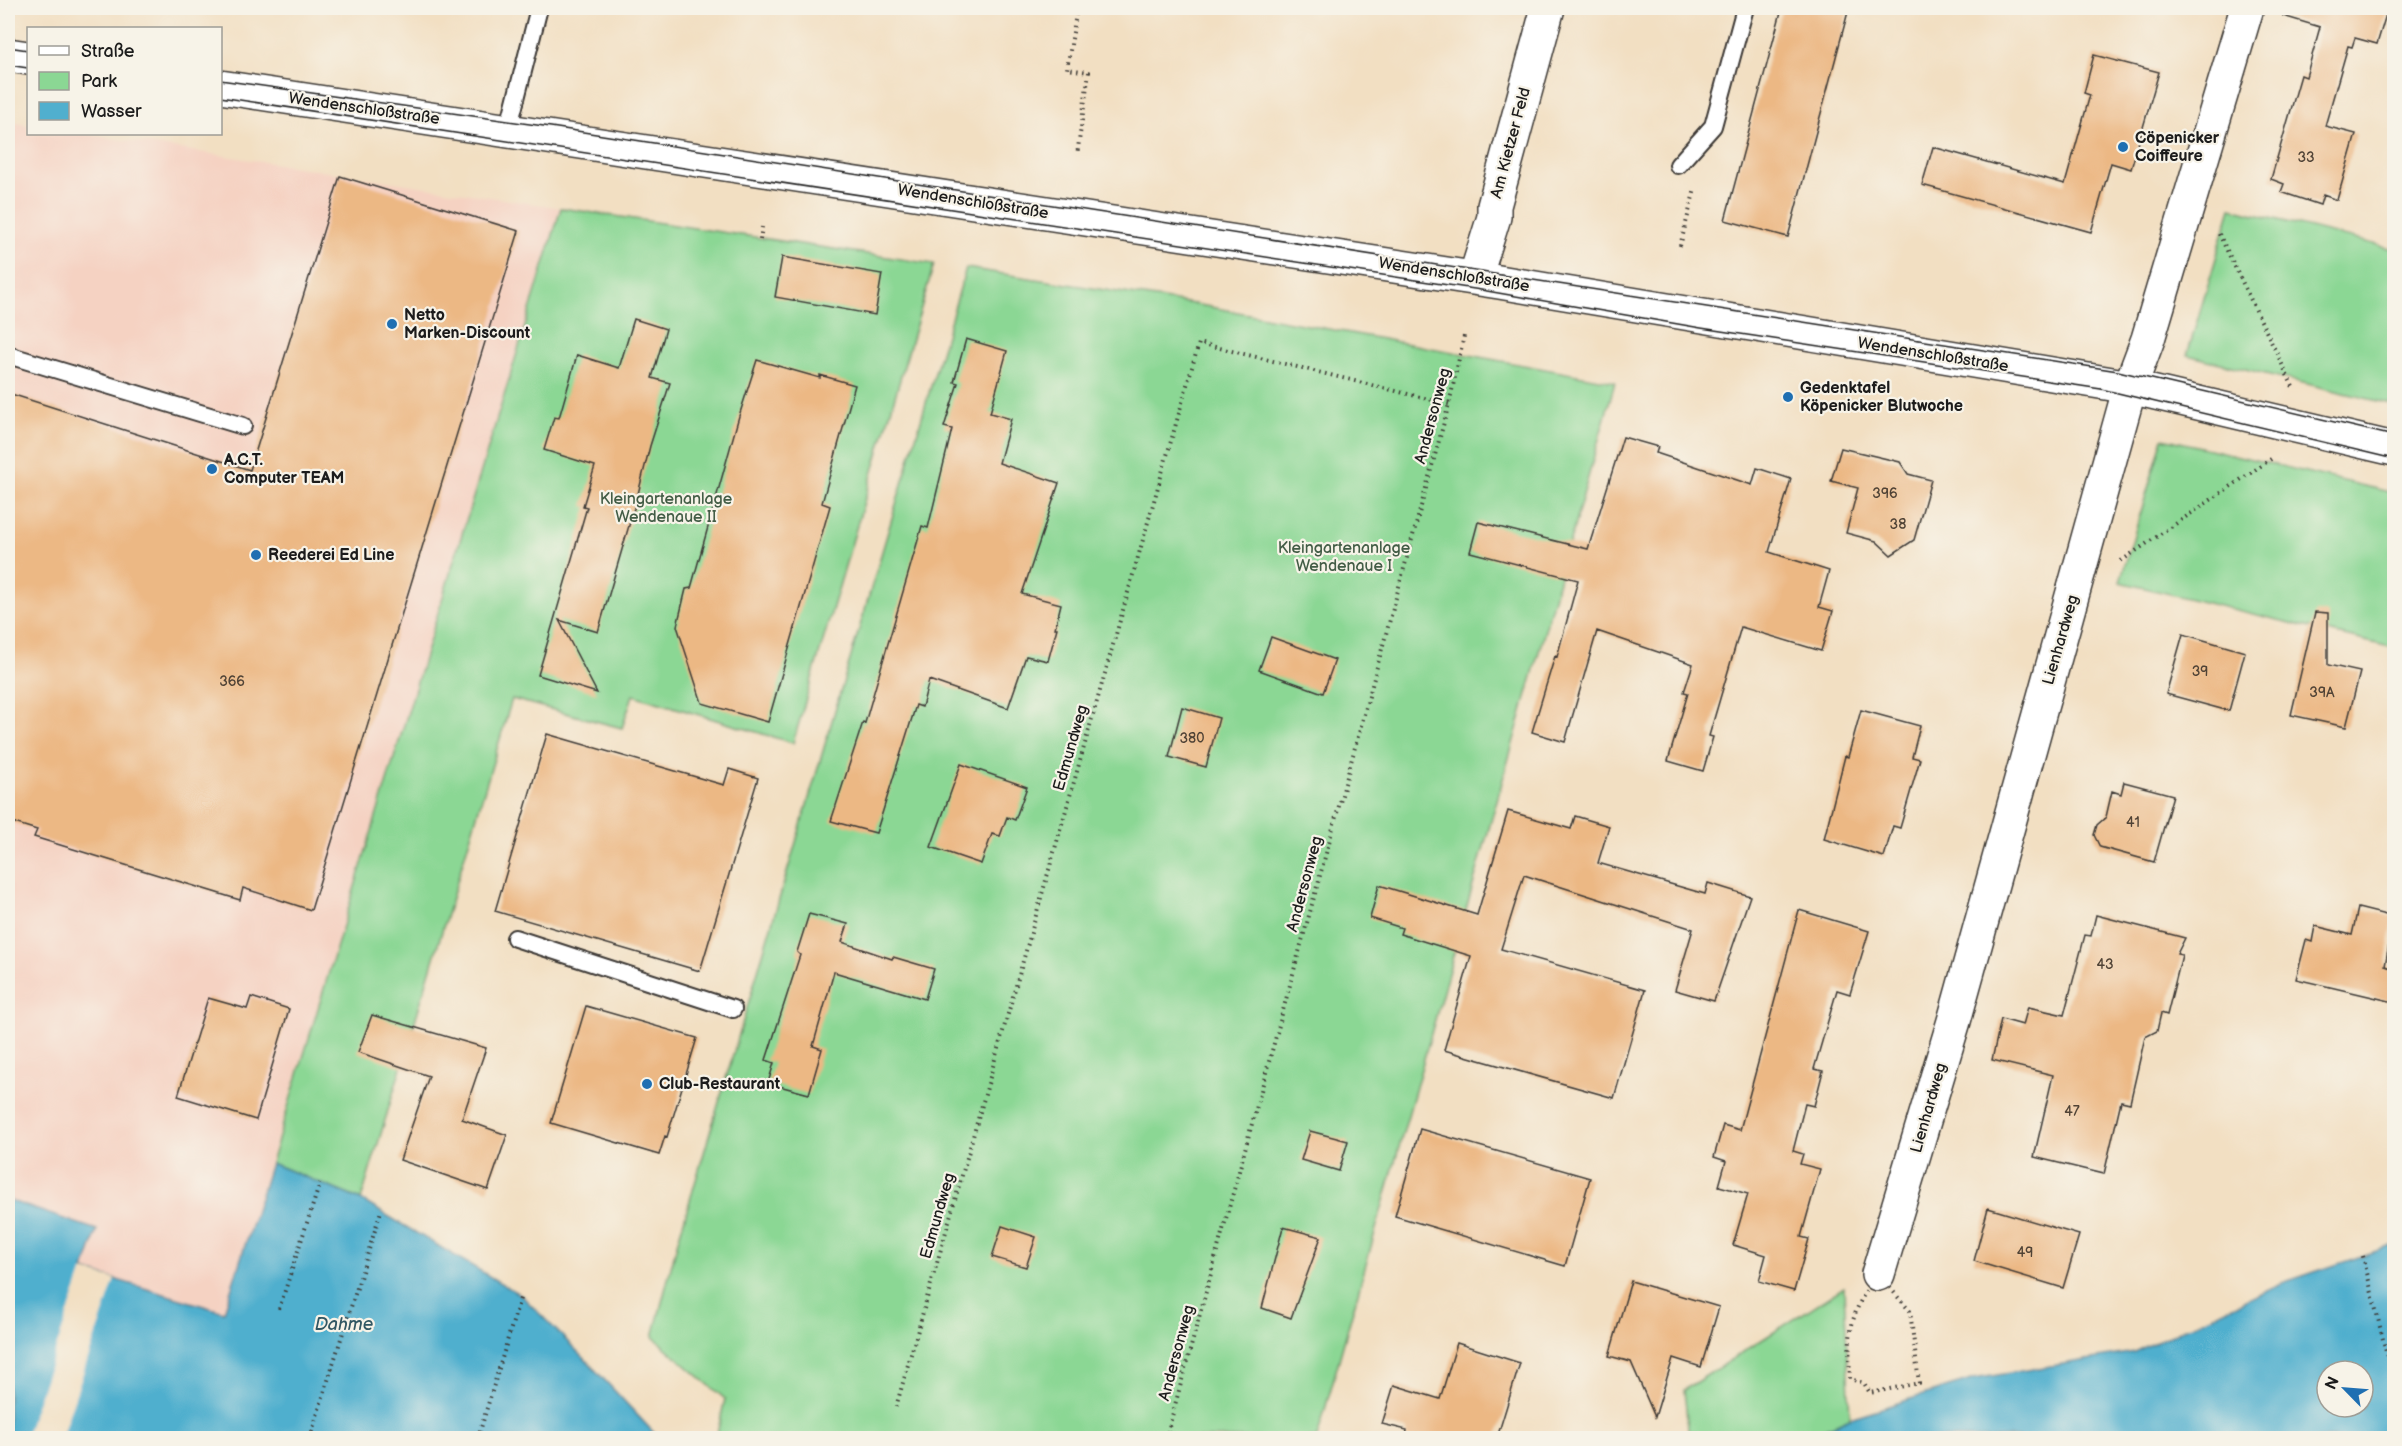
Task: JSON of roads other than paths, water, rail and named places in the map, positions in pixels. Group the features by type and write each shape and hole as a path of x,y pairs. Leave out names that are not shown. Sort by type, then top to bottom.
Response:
{"street":[{"name":"Am Kietzer Feld","path":"1475,278 1494,216 1494,206 1507,153 1548,8"},
{"name":"Lienhardweg","path":"1878,1274 1954,1021 2130,387 2148,339 2247,8"},
{"path":"8,55 27,58"},
{"name":"Wendenschloßstraße","path":"222,87 1475,278 2130,387 2394,449"}],"lane":[{"path":"508,130 539,8"},
{"path":"1678,165 1713,126 1745,8"},
{"path":"8,355 243,426"},
{"path":"515,938 733,1009"}],"water":[{"name":"Dahme","path":"271,1163 361,1200 521,1295 585,1359 654,1433 656,1438 8,1438 8,1200 97,1230 84,1270 224,1312"},
{"path":"2394,1245 2394,1438 1805,1438 1850,1418 1974,1379 2134,1352 2282,1283"}],"tram line":[{"path":"8,47 27,50"},
{"path":"8,65 27,68"},
{"path":"222,80 551,127 2118,371 2394,436"},
{"path":"222,97 1481,290 1701,328 2101,389 2394,459"}],"place":[{"name":"Cöpenicker Coiffeure","path":"2123,147"},
{"name":"Netto Marken-Discount","path":"392,324"},
{"name":"Gedenktafel Köpenicker Blutwoche","path":"1788,397"},
{"name":"A.C.T. Computer TEAM","path":"212,469"},
{"name":"Reederei Ed Line","path":"256,555"},
{"name":"Club-Restaurant","path":"647,1084"}],"park label":[{"name":"Kleingartenanlage Wendenaue II","path":"666,508"},
{"name":"Kleingartenanlage Wendenaue I","path":"1344,557"}]}
